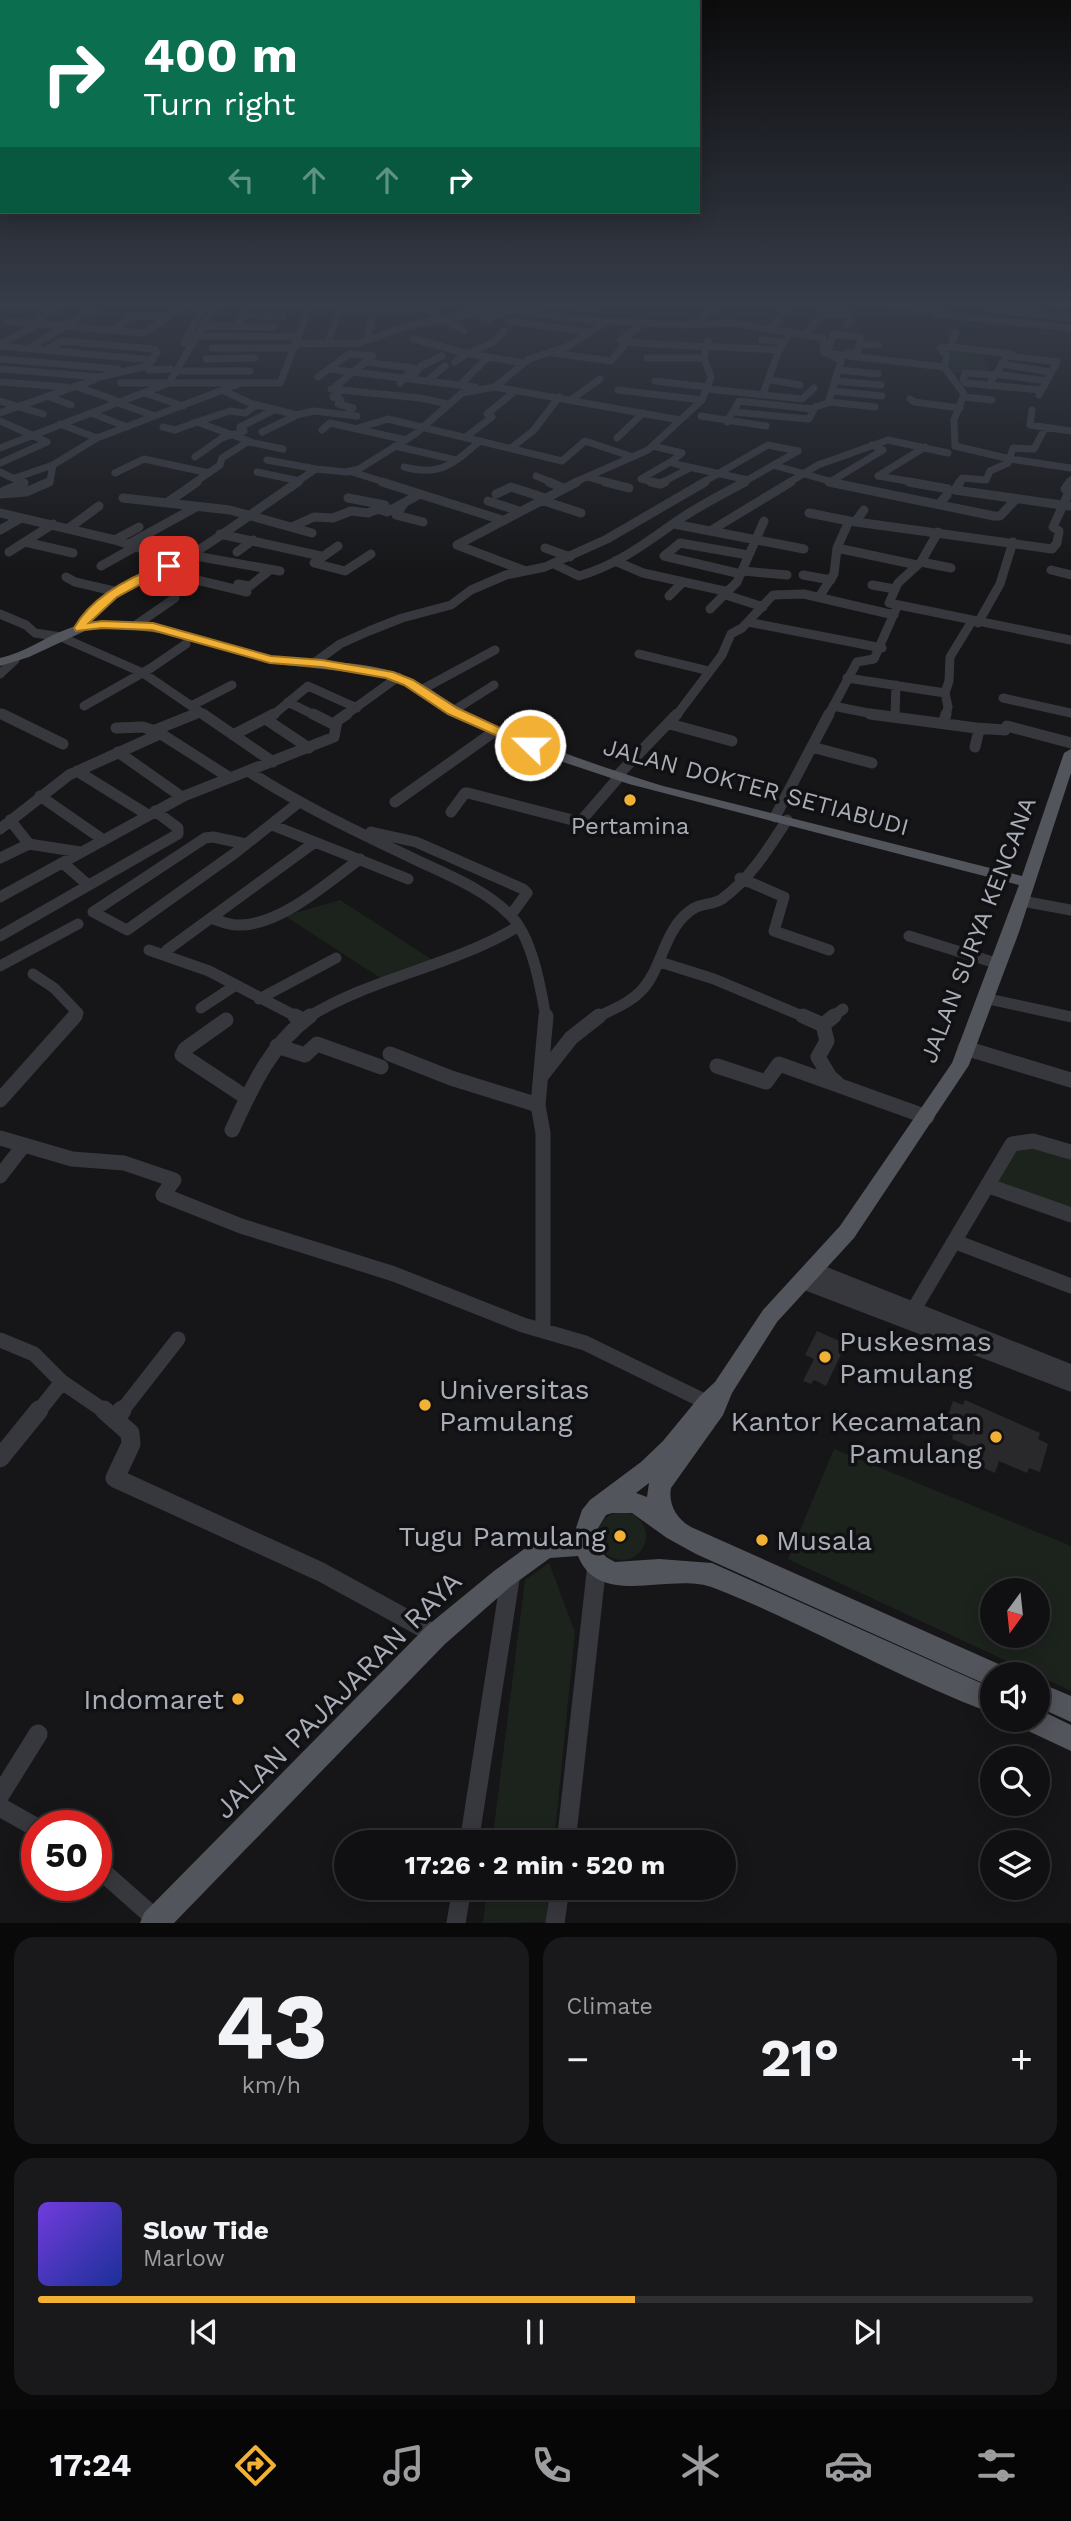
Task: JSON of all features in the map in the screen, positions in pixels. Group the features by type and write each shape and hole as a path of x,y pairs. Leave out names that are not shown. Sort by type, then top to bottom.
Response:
{"main road":[{"name":"JALAN DOKTER SETIABUDI","path":"0,662 15,660 80,628 102,624 136,625 174,631 270,660 316,662 373,671 398,677 453,711 495,731 658,789 1027,882"},
{"name":"JALAN SURYA KENCANA","path":"591,1554 584,1531 588,1519 671,1448 714,1395 770,1316 847,1232 960,1065 1022,901 1070,762"},
{"name":"JALAN SURYA KENCANA","path":"671,1528 660,1508 660,1484 715,1408 714,1395"},
{"path":"605,1503 629,1501 640,1505 671,1528 704,1546 980,1669"},
{"name":"JALAN PAJAJARAN RAYA","path":"155,1921 436,1635 546,1547 591,1554"},
{"path":"591,1554 618,1575 657,1571 712,1575 980,1696"},
{"path":"1050,1699 1071,1709"},
{"path":"1050,1728 1071,1738"}],"street":[{"path":"0,413 53,394"},
{"path":"96,394 155,416"},
{"path":"0,445 136,394"},
{"path":"151,394 183,406"},
{"path":"15,478 49,466 97,438 217,394"},
{"path":"230,394 247,402 296,416 406,440"},
{"path":"335,394 334,397 341,400 338,404 353,408 346,415"},
{"path":"370,394 420,398 448,404"},
{"path":"352,472 406,440 461,394"},
{"path":"467,436 492,417 486,414 512,394"},
{"path":"535,394 680,420"},
{"path":"572,399 579,394"},
{"path":"680,394 702,400"},
{"path":"527,571 457,545 563,488 653,446 702,400 705,394"},
{"path":"763,394 803,399 808,394"},
{"path":"829,402 831,394"},
{"path":"859,394 882,396"},
{"path":"710,531 803,474 837,457 891,439 925,447 948,457 955,446 954,420 964,397 962,394"},
{"path":"47,396 71,405"},
{"path":"367,401 383,396"},
{"path":"511,448 525,439 559,397"},
{"path":"964,397 992,400"},
{"path":"910,399 914,402 960,408"},
{"path":"0,401 43,414"},
{"path":"29,434 91,413 115,401"},
{"path":"727,422 739,401 813,409 829,402 875,407"},
{"path":"163,427 175,430 230,411 246,413 257,405"},
{"path":"221,462 191,456 214,442 244,431 240,427 274,410"},
{"path":"1032,410 1029,425 1071,431"},
{"path":"262,432 296,416 314,411 357,416"},
{"path":"91,413 127,427"},
{"path":"617,438 643,413"},
{"path":"701,416 766,426"},
{"path":"358,428 386,419 467,436 563,461 585,441 633,457"},
{"path":"0,421 47,442 0,463"},
{"path":"197,422 249,442 283,449"},
{"path":"60,424 97,438"},
{"path":"322,430 330,424"},
{"path":"1045,428 1034,449 1013,447 1006,464 990,471 985,480 962,478 955,489 1067,506"},
{"path":"294,441 267,460 352,472 502,520"},
{"path":"404,467 419,472 430,467 447,468 480,441"},
{"path":"167,502 209,473 222,458 249,442"},
{"path":"316,662 340,644 369,631 402,618 451,605 483,585 515,572 554,564 607,539 768,445 798,450 615,561 581,576 554,564"},
{"path":"830,482 883,450 872,445"},
{"path":"395,446 456,460"},
{"path":"653,446 682,454 641,479 660,484 690,468"},
{"path":"955,446 1010,459 1071,468"},
{"path":"860,488 925,447"},
{"path":"115,473 154,455"},
{"path":"18,457 26,460"},
{"path":"144,459 209,473"},
{"path":"672,461 690,468 721,472 748,480"},
{"path":"35,463 49,466"},
{"path":"618,463 627,467"},
{"path":"152,471 167,464"},
{"path":"773,465 830,482 997,517 1015,500"},
{"path":"0,493 19,494 45,486 50,481 49,466"},
{"path":"80,628 87,616 118,592 158,570 178,566 197,555 220,534 316,469"},
{"path":"637,470 646,474"},
{"path":"0,472 24,483 0,493"},
{"path":"257,472 300,481"},
{"path":"536,476 563,488"},
{"path":"879,476 947,488 947,495 939,504"},
{"path":"587,477 629,488"},
{"path":"809,513 1046,549 1054,548 1059,531 1053,527 1067,506 1069,492 1065,489 1071,480"},
{"path":"496,494 511,487 582,513"},
{"path":"294,526 314,517 332,519 351,511 368,513 380,509 387,512 420,494"},
{"path":"947,495 1006,506"},
{"path":"123,498 248,514 312,533"},
{"path":"348,498 396,507"},
{"path":"405,502 396,516 423,523"},
{"path":"488,502 519,511"},
{"path":"69,528 99,506"},
{"path":"101,566 196,507"},
{"path":"819,597 831,580 837,548 852,521 864,510"},
{"path":"0,513 115,540 178,566"},
{"path":"0,530 21,518"},
{"path":"710,609 728,594 742,573 764,521"},
{"path":"0,561 10,556 5,551 53,524"},
{"path":"674,524 804,549"},
{"path":"115,540 139,527"},
{"path":"541,1077 572,1035 595,1018 615,1010 635,997 651,980 666,942 679,921 701,903 719,902 760,860 812,747 856,662 874,659 882,648 893,608 895,589 919,564 938,532"},
{"path":"220,534 321,556"},
{"path":"237,552 253,540"},
{"path":"24,542 73,553"},
{"path":"944,722 948,707 944,693 949,681 950,657 1000,584 1013,542"},
{"path":"748,555 680,543 664,556 742,573 787,575"},
{"path":"338,546 314,561 315,565 342,571 371,554"},
{"path":"271,558 285,548"},
{"path":"545,548 569,557"},
{"path":"837,548 951,568"},
{"path":"187,572 250,586 275,570 197,555"},
{"path":"615,561 639,572 728,594 763,607"},
{"path":"158,570 247,592"},
{"path":"1051,570 1071,575"},
{"path":"803,575 831,580"},
{"path":"66,576 75,582 118,592"},
{"path":"668,596 682,583"},
{"path":"872,584 895,589"},
{"path":"450,812 465,793 468,793 580,822 618,776 670,724 722,655 731,634 748,622 775,594 819,597 893,608 1071,640"},
{"path":"136,625 175,598"},
{"path":"0,614 26,625 35,633 61,637 143,673 274,762"},
{"path":"748,622 882,648"},
{"path":"84,706 143,673 186,644"},
{"path":"421,690 495,650"},
{"path":"639,654 709,671"},
{"path":"0,674 15,660"},
{"path":"0,897 182,797 227,776 274,762 334,737 335,724 398,677"},
{"path":"847,678 944,693"},
{"path":"0,829 40,796 77,771 158,732 232,685"},
{"path":"453,711 494,685"},
{"path":"895,716 896,685"},
{"path":"233,735 267,720 308,686 357,708"},
{"path":"1003,698 1071,713"},
{"path":"288,702 335,724"},
{"path":"833,706 976,728 1005,730 1007,726 1071,743"},
{"path":"0,713 63,744"},
{"path":"267,720 309,748"},
{"path":"670,724 732,741"},
{"path":"116,728 137,727 158,732 227,776"},
{"path":"975,747 979,730 976,728"},
{"path":"395,802 495,731"},
{"path":"812,747 872,763"},
{"path":"118,752 182,797"},
{"path":"0,936 178,834 178,828 77,771"},
{"path":"248,771 298,803 428,865 500,905 525,939 534,963 546,1017 538,1105 543,1133 543,1329"},
{"path":"40,796 102,839"},
{"path":"246,844 213,837 205,838 93,912 127,930 246,844 272,825 298,803"},
{"path":"10,820 29,845"},
{"path":"272,825 408,879"},
{"path":"232,1130 277,1046 302,1020 324,1007 383,981 422,970 489,944 514,921 527,893 416,842 346,827"},
{"path":"167,950 315,842"},
{"path":"416,842 428,865"},
{"path":"0,858 29,845 80,852"},
{"path":"211,918 231,925 244,925 272,917 287,910 360,859"},
{"path":"63,863 88,884"},
{"path":"740,878 784,897 775,931 830,950"},
{"path":"1022,901 1071,910"},
{"path":"500,905 521,903"},
{"path":"0,966 78,924"},
{"path":"909,936 999,964"},
{"path":"149,950 180,956 302,1020"},
{"path":"259,999 336,958"},
{"path":"660,962 714,979 823,1025"},
{"path":"0,1100 78,1013 54,988 33,974"},
{"path":"201,1008 236,985"},
{"path":"984,998 1071,1017"},
{"path":"823,1025 843,1009"},
{"path":"226,1020 182,1051 182,1055 247,1098"},
{"path":"823,1025 827,1041 818,1057 830,1077 837,1083"},
{"path":"277,1046 305,1055 317,1044 381,1067"},
{"path":"965,1048 1071,1080"},
{"path":"390,1054 538,1105"},
{"path":"717,1066 766,1082 779,1064 927,1117"},
{"path":"0,1138 72,1159 124,1163 174,1180 163,1195 241,1226 394,1274 523,1325 585,1343 714,1395"},
{"path":"914,1309 1012,1144 1020,1139 1071,1152"},
{"path":"0,1175 24,1145"},
{"path":"989,1186 1071,1215"},
{"path":"956,1242 1071,1286"},
{"path":"809,1276 914,1309 1071,1384"},
{"path":"809,1276 1011,1354 1071,1372"},
{"path":"116,1418 178,1339"},
{"path":"0,1340 34,1354 62,1382 116,1418 133,1437 115,1478 230,1527 436,1635"},
{"path":"0,1458 62,1382"},
{"path":"567,1830 591,1554"},
{"path":"471,1830 511,1573"},
{"path":"0,1795 38,1734"},
{"path":"0,1807 21,1819"},
{"path":"112,1881 155,1921"},
{"path":"456,1923 460,1900"},
{"path":"555,1923 558,1900"}],"shaded area":[{"path":"340,900 437,963 382,979 285,916"},
{"path":"1012,1144 1071,1152 1071,1215 989,1186"},
{"path":"834,1449 1071,1546 1071,1691 1050,1681 1050,1662 1009,1662 788,1559"},
{"path":"622,1512 631,1513 639,1519 645,1527 645,1545 639,1553 631,1559 622,1560 613,1559 605,1553 599,1545 598,1536 599,1527 605,1519 613,1513"},
{"path":"549,1563 575,1632 555,1830 494,1830 525,1580"},
{"path":"486,1900 548,1900 546,1922 483,1923"}],"building":[{"name":"Puskesmas Pamulang","path":"817,1331 846,1344 826,1386 814,1380 811,1384 803,1381 814,1359 805,1355"},
{"name":"Kantor Kecamatan Pamulang","path":"965,1400 1040,1433 1038,1439 1048,1444 1040,1472 1029,1468 1027,1473 999,1461 995,1473 972,1463 977,1450 952,1439 953,1435 947,1432 949,1427 945,1425 953,1401 963,1405"}],"place":[{"name":"Pertamina","path":"630,800"},
{"name":"Puskesmas Pamulang","path":"825,1357"},
{"name":"Universitas Pamulang","path":"425,1405"},
{"name":"Kantor Kecamatan Pamulang","path":"996,1437"},
{"name":"Tugu Pamulang","path":"620,1536"},
{"name":"Musala","path":"762,1540"},
{"name":"Indomaret","path":"238,1699"}],"route":[{"path":"169,566 113,595 87,616 80,628 102,624 153,626 270,660 356,668 389,674 409,682 453,711 530,745"}]}
